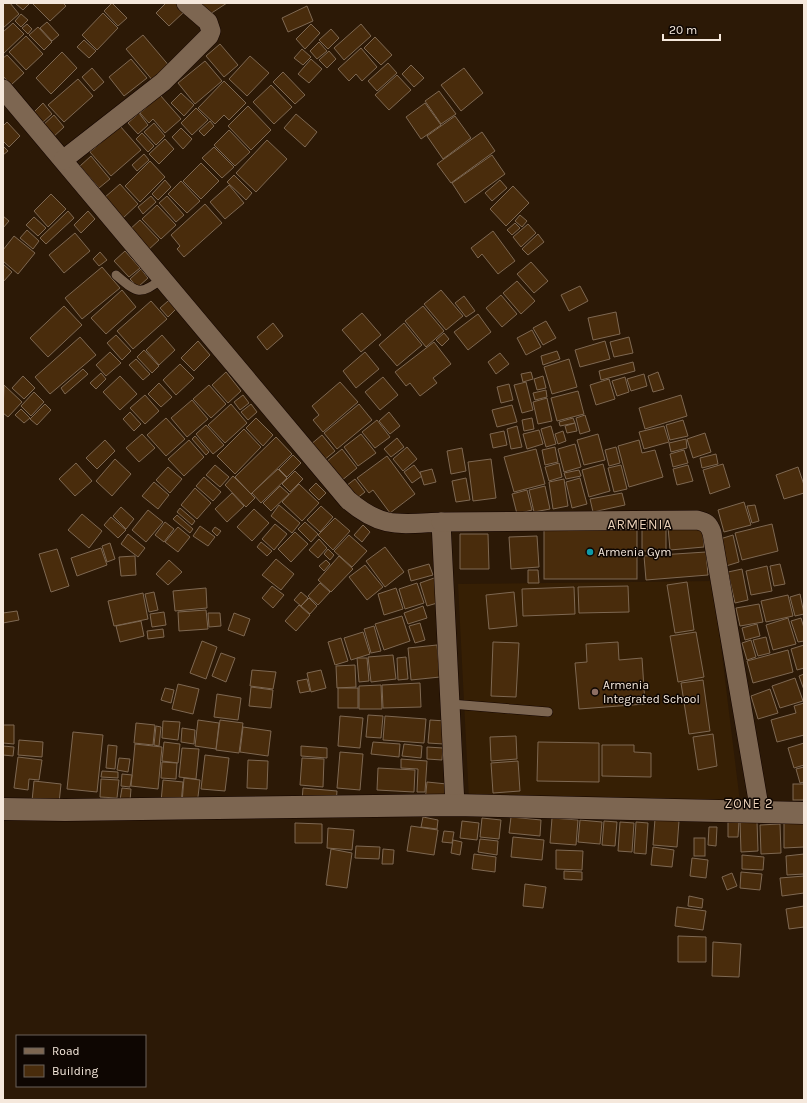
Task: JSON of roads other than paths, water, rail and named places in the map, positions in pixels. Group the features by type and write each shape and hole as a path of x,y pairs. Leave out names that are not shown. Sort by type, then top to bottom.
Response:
{"street":[{"path":"63,160 163,82 209,36 211,31 208,22 186,3"},
{"path":"3,89 348,500 363,513 378,520 399,524 473,520 697,520 705,522 710,526 760,812"},
{"path":"441,522 455,805"},
{"path":"3,810 455,805 804,813"}],"lane":[{"path":"116,275 131,288 138,290 147,290 162,279"},
{"path":"451,704 548,712"}],"place":[{"name":"Armenia Gym","path":"590,552"},
{"name":"Armenia Integrated School","path":"595,692"}],"district":[{"name":"ARMENIA","path":"640,524"},
{"name":"ZONE 2","path":"749,803"}]}
